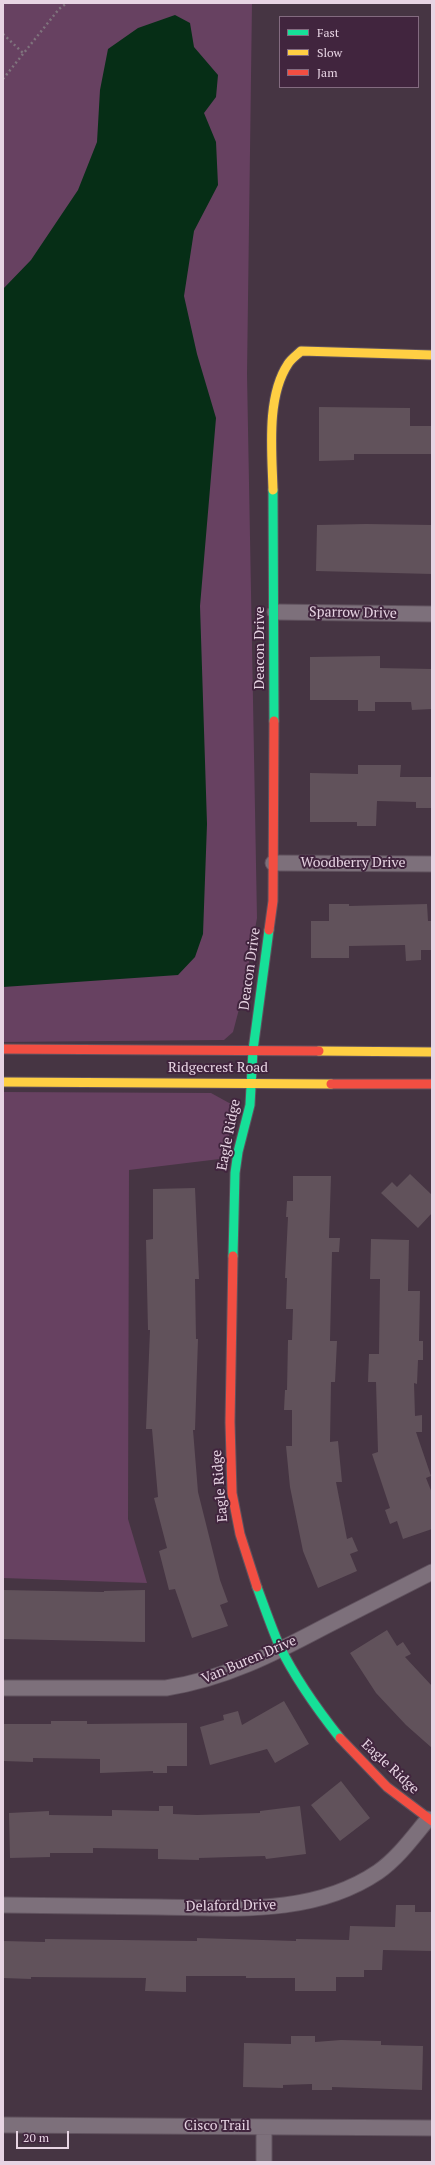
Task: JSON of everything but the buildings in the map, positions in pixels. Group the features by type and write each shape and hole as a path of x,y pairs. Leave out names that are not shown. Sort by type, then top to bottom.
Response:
{"street":[{"name":"Deacon Drive","path":"252,1083 253,1050 273,901 275,612 272,422 278,386 288,364 301,351 432,355"},
{"name":"Sparrow Drive","path":"275,612 432,614"},
{"name":"Woodberry Drive","path":"273,863 432,864"},
{"name":"Ridgecrest Road","path":"3,1050 432,1052"},
{"name":"Ridgecrest Road","path":"3,1082 432,1084"},
{"name":"Eagle Ridge","path":"252,1083 250,1105 238,1152 235,1173 230,1384 232,1494 242,1543 255,1583 282,1649 300,1682 323,1717 355,1754 390,1789 430,1820"},
{"name":"Van Buren Drive","path":"3,1688 166,1688 218,1677 282,1649 432,1572"},
{"name":"Delaford Drive","path":"3,1905 250,1908 300,1904 343,1891 379,1871 394,1858 430,1820"},
{"name":"Cisco Trail","path":"3,2125 432,2128"},
{"path":"264,2126 264,2162"}],"path":[{"path":"3,79 59,8 67,3"},
{"path":"3,34 23,53"}],"shaded area":[{"path":"3,3 252,3 247,374 257,918 244,990 233,1032 224,1040 3,1042"},
{"path":"175,15 190,23 194,47 218,75 216,97 204,113 216,142 218,185 194,231 184,296 197,354 216,418 200,606 207,824 203,934 195,957 178,975 3,987 3,289 31,260 78,190 97,142 100,90 108,49 138,28"},
{"path":"3,1092 211,1093 231,1104 228,1158 129,1170 128,1519 147,1583 3,1578"}],"traffic: fast":[{"path":"273,490 274,721"},
{"path":"233,1256 235,1173 238,1152 250,1105 253,1050 269,930"},
{"path":"257,1587 276,1638 285,1657 307,1693 340,1738"}],"traffic: slow":[{"path":"273,490 272,425 276,392 281,377 288,364 301,351 432,355"},
{"path":"319,1051 432,1052"},
{"path":"3,1082 331,1084"}],"traffic: jam":[{"path":"269,930 273,901 274,721"},
{"path":"3,1049 319,1051"},
{"path":"331,1084 432,1084"},
{"path":"233,1256 230,1422 232,1493 240,1534 257,1587"},
{"path":"340,1738 387,1787 432,1821"}]}
